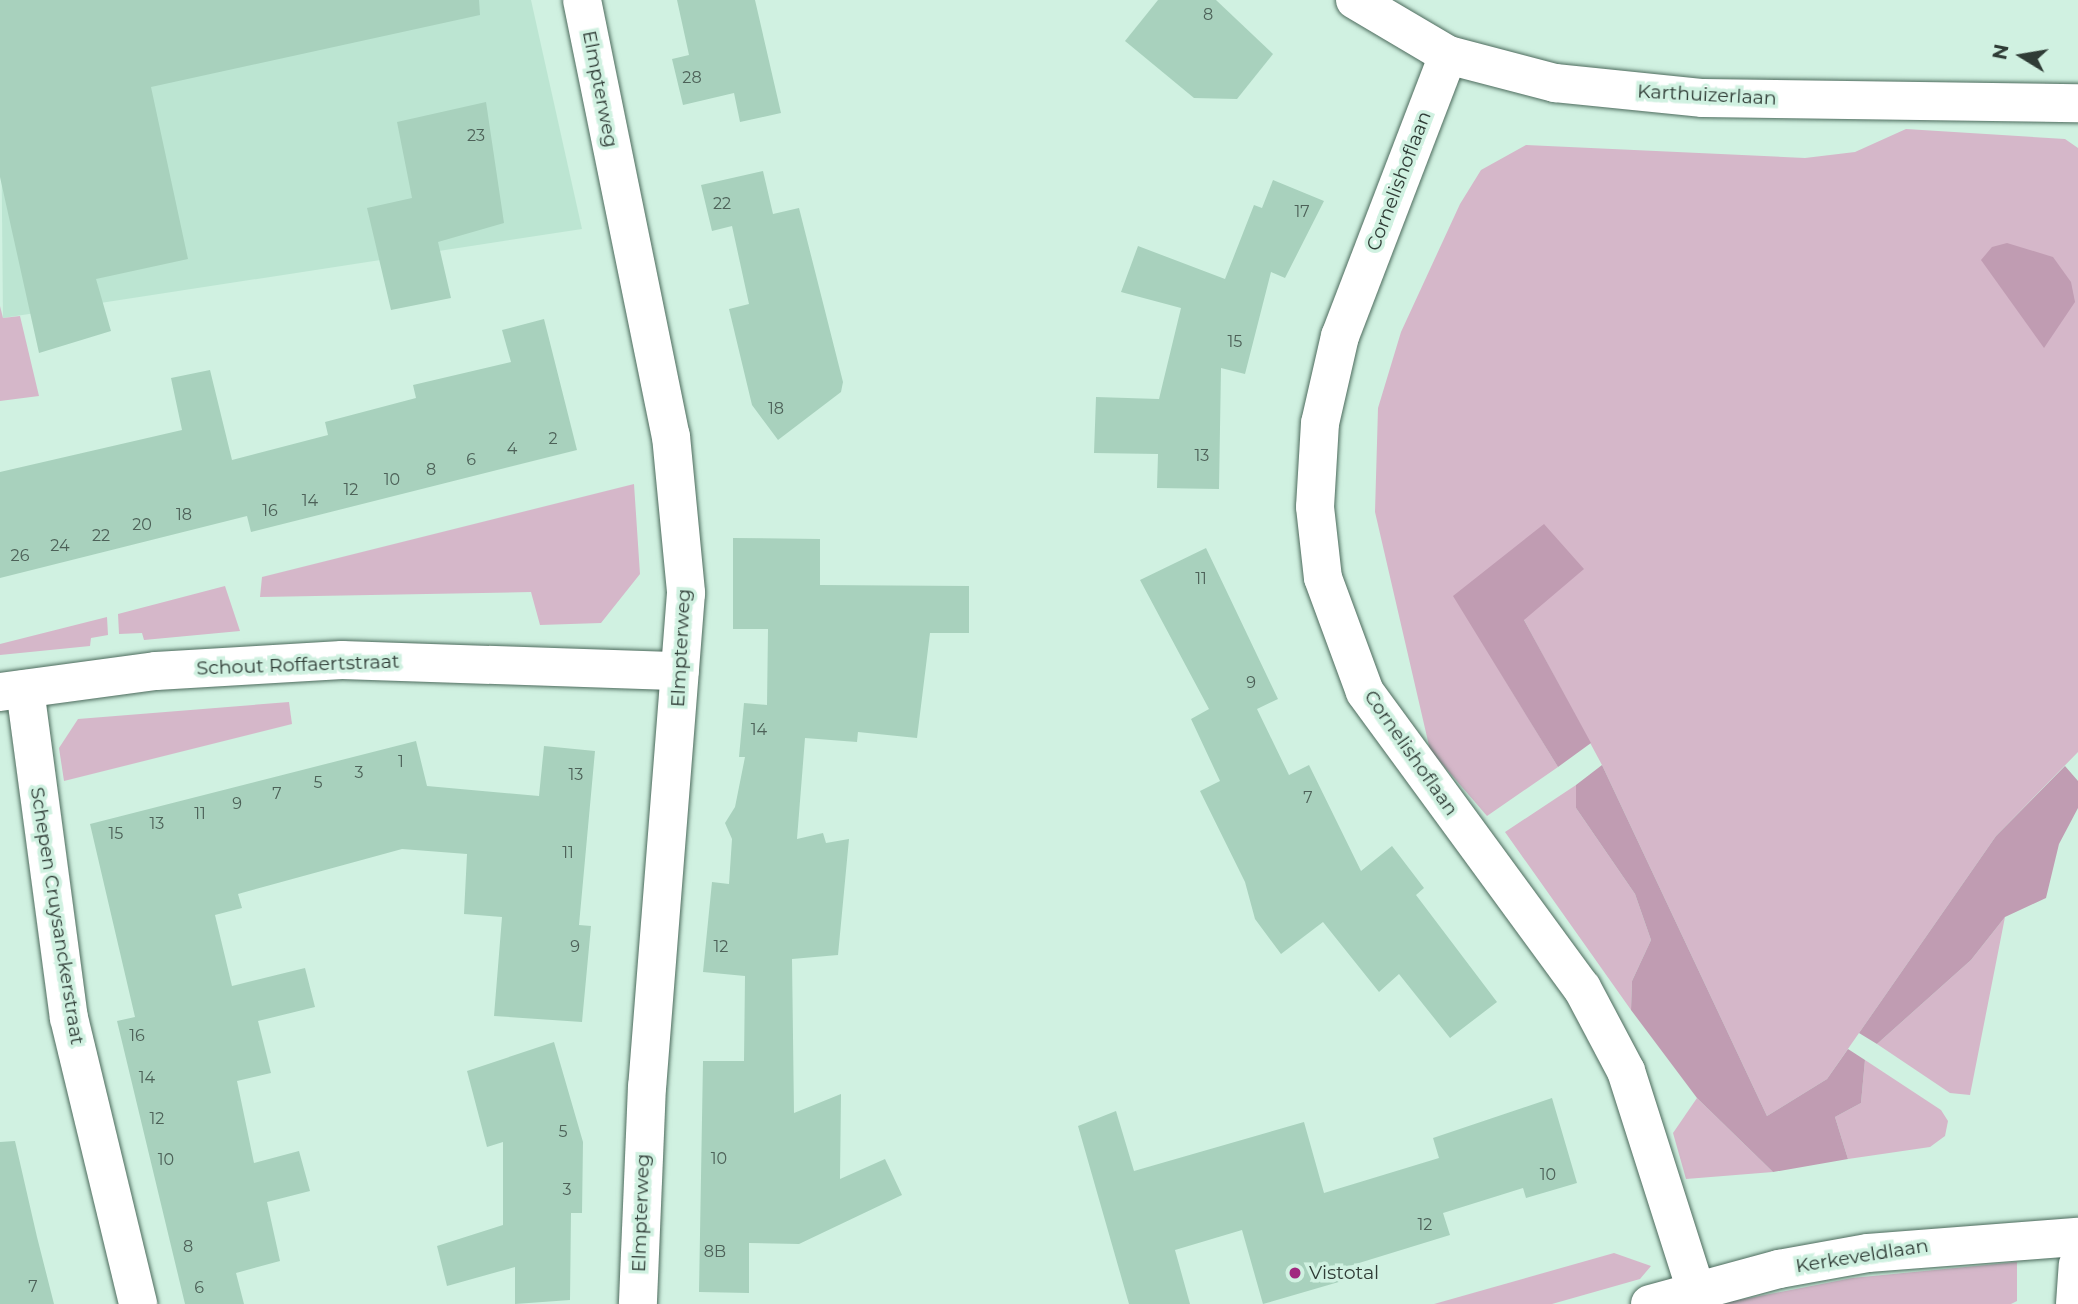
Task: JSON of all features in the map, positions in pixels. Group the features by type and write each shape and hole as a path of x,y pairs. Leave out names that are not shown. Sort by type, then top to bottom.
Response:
{"street":[{"name":"Elmpterweg","path":"582,0 673,449 686,593 647,1086 638,1304"},
{"name":"Karthuizerlaan","path":"1355,0 1448,55 1555,83 1703,98 2078,103"},
{"name":"Cornelishoflaan","path":"1448,55 1337,349 1320,437 1315,507 1323,578 1365,692 1582,988 1626,1071 1697,1293"},
{"name":"Schout Roffaertstraat","path":"13,690 156,671 342,660 680,671"},
{"name":"Schepen Cruysanckerstraat","path":"13,690 69,1018 138,1304"},
{"name":"Kerkeveldlaan","path":"1650,1304 1779,1269 1868,1253 2078,1237"},
{"path":"2075,1304 2078,1265"}],"shaded area":[{"path":"0,0 531,0 582,229 3,318"},
{"path":"1906,129 2065,139 2078,148 2078,752 1996,836 1827,1079 1767,1116 1602,765 1524,620 1454,596 1558,767 1487,816 1430,750 1375,512 1378,408 1401,332 1460,204 1481,170 1526,145 1805,158 1855,152"},
{"path":"2007,243 2053,257 2071,282 2075,302 2044,348 1981,260 1992,247"},
{"path":"0,306 3,318 20,316 39,396 0,401"},
{"path":"634,484 640,574 601,623 540,625 531,592 260,597 262,577"},
{"path":"1544,524 1584,569 1524,620 1591,743 1558,767 1453,596"},
{"path":"225,586 240,631 144,640 142,633 119,634 118,614"},
{"path":"107,617 108,635 91,638 90,646 0,655 0,644"},
{"path":"289,702 292,724 64,781 59,748 78,719"},
{"path":"1602,765 1767,1116 1827,1079 1848,1049 1865,1060 1861,1103 1835,1117 1848,1159 1773,1172 1697,1098 1631,1010 1632,981 1651,940 1635,894 1576,808 1576,785"},
{"path":"2065,766 2078,781 2078,808 2059,844 2046,898 2005,917 1971,960 1877,1044 1859,1033 1996,836"},
{"path":"1576,785 1576,808 1635,894 1651,940 1632,981 1631,1010 1505,832"},
{"path":"2005,917 1970,1095 1950,1093 1877,1044 1971,960"},
{"path":"1865,1060 1941,1110 1948,1121 1945,1136 1930,1147 1848,1159 1835,1117 1861,1103"},
{"path":"1697,1098 1773,1172 1686,1179 1673,1133"},
{"path":"1614,1253 1651,1266 1640,1279 1552,1304 1434,1304"},
{"path":"2017,1262 2017,1301 2011,1304 1719,1304 1852,1278"}],"building":[{"path":"0,0 479,0 480,15 151,87 188,259 96,279 111,331 39,353 0,177"},
{"path":"677,0 755,0 781,113 740,122 734,93 683,105 672,59 689,55"},
{"path":"1158,0 1216,0 1273,54 1237,99 1194,98 1125,41"},
{"path":"486,102 504,223 438,242 451,298 391,310 367,208 412,198 397,122"},
{"path":"763,171 773,214 799,208 843,382 841,392 778,440 752,405 729,309 749,304 732,226 712,231 701,185"},
{"path":"1273,180 1324,201 1285,278 1271,272 1245,374 1221,368 1219,489 1157,488 1158,454 1094,453 1096,397 1159,399 1181,308 1121,292 1138,246 1225,279 1254,205 1262,208"},
{"path":"544,319 577,450 251,532 247,516 0,578 0,472 182,430 171,378 210,370 232,460 328,435 325,422 416,398 413,385 511,362 502,330"},
{"path":"733,538 820,539 820,585 969,586 969,633 930,633 917,738 858,732 857,742 805,738 797,839 823,833 826,843 849,839 838,955 792,959 794,1113 841,1094 840,1179 885,1159 902,1195 799,1244 749,1243 749,1293 699,1292 703,1061 744,1061 745,976 703,972 712,882 729,884 732,839 725,823 735,807 745,757 739,757 744,703 767,705 768,629 733,629"},
{"path":"1206,548 1278,699 1257,709 1289,775 1309,765 1361,871 1392,846 1424,888 1416,895 1497,1002 1450,1038 1399,974 1379,992 1323,922 1281,954 1255,919 1245,882 1200,791 1220,781 1191,719 1209,709 1140,580"},
{"path":"416,741 427,786 539,796 544,746 595,751 579,925 591,926 582,1022 494,1016 502,917 464,914 467,854 402,849 238,894 242,908 215,915 232,986 305,968 315,1007 258,1021 271,1073 237,1081 254,1163 299,1151 310,1191 267,1202 280,1261 236,1273 244,1304 185,1304 117,1021 135,1017 90,824"},
{"path":"554,1042 583,1142 582,1213 571,1213 570,1300 515,1304 515,1267 447,1286 437,1246 503,1225 503,1142 487,1147 467,1071"},
{"path":"1552,1098 1577,1183 1526,1198 1523,1188 1443,1213 1450,1235 1346,1267 1349,1279 1263,1304 1242,1230 1175,1250 1190,1304 1129,1304 1078,1126 1116,1111 1134,1171 1304,1122 1324,1193 1439,1158 1433,1138"},
{"path":"15,1141 54,1304 0,1304 0,1142"}],"place":[{"name":"Vistotal","path":"1295,1273"}]}
